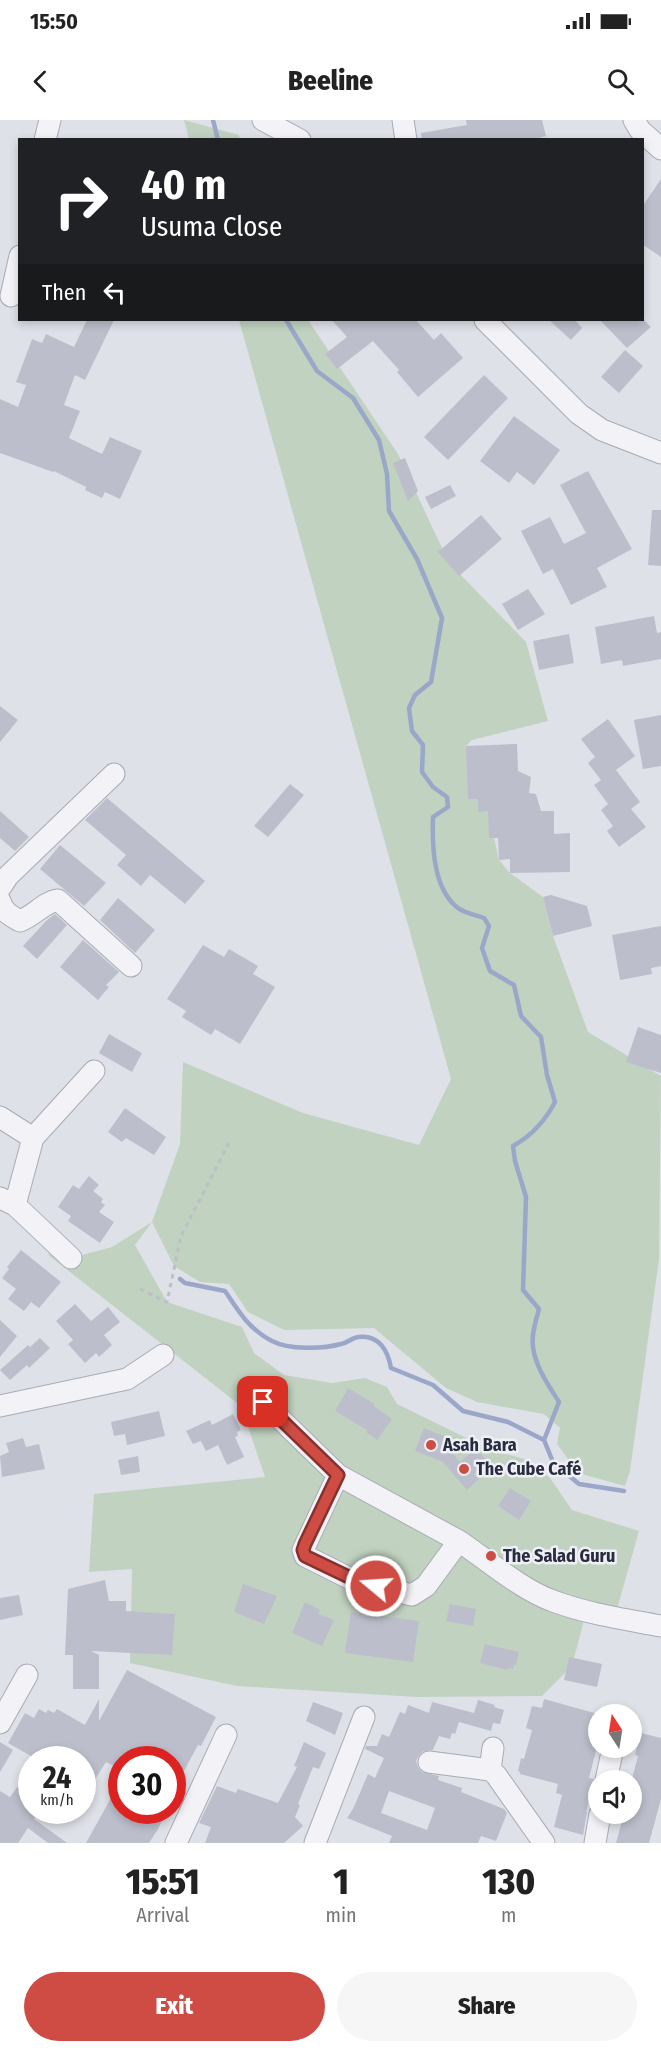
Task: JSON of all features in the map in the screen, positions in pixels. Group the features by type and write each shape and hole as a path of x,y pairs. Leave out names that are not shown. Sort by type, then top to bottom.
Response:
{"street":[{"path":"46,138 50,120"},
{"path":"263,120 296,138"},
{"path":"403,120 406,138"},
{"path":"633,120 640,130 661,149"},
{"path":"11,296 18,265"},
{"path":"486,321 579,414 602,430 661,453"},
{"path":"0,888 8,876 114,774"},
{"path":"0,901 9,916 20,921 32,917 50,901 58,900 131,966"},
{"path":"72,1258 8,1202 33,1138 94,1071"},
{"path":"0,1117 33,1138"},
{"path":"0,1407 127,1379 163,1355"},
{"path":"263,1402 338,1475 459,1541 517,1581 550,1600 589,1613 661,1626"},
{"path":"338,1475 305,1544 303,1550 305,1556 357,1581 412,1595 426,1586 459,1541"},
{"path":"0,1723 27,1675"},
{"path":"315,1843 363,1717"},
{"path":"176,1843 226,1735"},
{"path":"490,1770 493,1748"},
{"path":"429,1762 490,1770 496,1775 544,1843"},
{"path":"595,1843 598,1824"}],"path":[{"path":"140,1288 167,1302 181,1236 229,1143"}],"green space":[{"path":"184,120 239,135 240,138 189,138"},
{"path":"239,321 309,321 398,454 449,563 526,642 548,721 472,740 466,746 478,799 488,811 499,860 510,873 543,897 553,936 588,1032 661,1076 659,1259 630,1471 625,1486 578,1473 557,1444 560,1428 544,1414 477,1402 446,1388 374,1328 284,1330 248,1312 229,1284 200,1282 174,1266 152,1222 180,1144 183,1062 303,1113 419,1145 451,1079"},
{"path":"152,1222 135,1245 167,1302 242,1327 254,1353 284,1375 332,1383 365,1378 387,1387 397,1404 491,1450 528,1460 550,1478 572,1510 639,1531 612,1627 584,1620 572,1666 542,1696 417,1697 237,1686 130,1663 132,1569 89,1572 94,1494 265,1477 241,1406 47,1254 71,1258 112,1247"}],"building":[{"path":"466,120 542,120 546,136 539,138 422,138 421,133 467,125"},
{"path":"661,179 661,257 644,245 644,204"},
{"path":"644,320 651,327 627,348 601,321"},
{"path":"87,321 114,321 85,380 75,375 64,405 80,411 69,438 102,454 110,437 142,451 120,499 105,492 102,498 54,471 0,453 0,399 18,407 26,385 16,382 32,339 42,343 46,334 74,347"},
{"path":"333,321 417,321 434,340 441,333 463,358 418,397 397,372 399,370 373,341 337,369 325,354 347,337"},
{"path":"550,321 576,321 582,328 571,340"},
{"path":"625,350 643,366 619,393 601,377"},
{"path":"484,375 508,398 448,460 424,437"},
{"path":"514,416 560,450 534,485 517,472 509,483 480,461"},
{"path":"405,458 418,491 408,501 393,463"},
{"path":"588,471 632,549 597,568 607,587 571,605 553,569 543,574 521,531 550,517 564,544 586,533 560,485"},
{"path":"450,485 456,496 431,509 425,497"},
{"path":"652,510 661,510 661,566 648,565"},
{"path":"481,515 502,539 459,576 438,552"},
{"path":"528,589 545,614 518,630 502,604"},
{"path":"654,616 657,633 661,632 661,659 623,666 622,660 601,664 595,627"},
{"path":"569,634 574,663 539,670 533,641"},
{"path":"0,706 18,720 0,742"},
{"path":"661,715 661,766 643,769 634,720"},
{"path":"608,719 635,756 616,770 640,802 631,809 646,827 619,847 607,831 613,826 601,810 608,804 594,785 601,780 588,763 595,757 581,739"},
{"path":"517,744 518,771 531,777 529,793 536,794 541,811 554,811 554,834 570,833 570,872 510,873 510,859 499,860 498,838 489,838 488,811 478,812 478,799 468,799 466,746"},
{"path":"290,784 304,795 268,837 254,826"},
{"path":"107,798 205,881 185,904 150,875 141,886 117,865 126,855 85,820"},
{"path":"0,811 29,837 15,851 0,838"},
{"path":"60,845 106,883 84,906 40,869"},
{"path":"551,895 587,906 592,926 553,936 543,897"},
{"path":"118,898 155,930 135,953 100,920"},
{"path":"55,914 67,925 37,959 23,946"},
{"path":"661,926 661,966 651,968 652,974 620,980 612,935"},
{"path":"83,940 119,972 106,985 109,987 98,1000 60,967"},
{"path":"203,945 224,957 229,949 258,966 253,974 275,987 240,1044 215,1029 211,1035 182,1017 186,1011 167,999"},
{"path":"638,1027 661,1035 661,1073 626,1062"},
{"path":"109,1034 142,1053 132,1072 99,1053"},
{"path":"125,1108 166,1137 154,1155 126,1138 122,1142 108,1132"},
{"path":"89,1176 99,1185 93,1191 103,1199 101,1202 105,1205 99,1212 114,1222 100,1243 68,1221 71,1216 58,1207 73,1185 79,1189"},
{"path":"21,1250 61,1282 39,1308 31,1302 24,1311 8,1299 16,1289 2,1278 9,1269 7,1267"},
{"path":"75,1304 91,1321 108,1307 120,1322 104,1335 112,1345 99,1357 96,1353 85,1363 68,1344 73,1340 56,1321"},
{"path":"0,1320 17,1336 0,1357"},
{"path":"40,1338 50,1348 29,1368 27,1365 10,1380 0,1370 28,1345 30,1347"},
{"path":"348,1388 375,1404 374,1406 392,1419 377,1440 366,1432 367,1430 335,1411"},
{"path":"159,1411 165,1436 127,1445 125,1434 114,1436 111,1422"},
{"path":"233,1414 241,1430 235,1437 244,1457 227,1465 218,1445 206,1451 201,1441 193,1444 186,1431 210,1420 212,1425"},
{"path":"424,1428 448,1438 445,1445 460,1462 476,1448 488,1462 474,1474 479,1479 467,1490 443,1462 415,1451"},
{"path":"23,1438 26,1447 39,1444 45,1469 2,1477 0,1456 9,1452 6,1443"},
{"path":"138,1456 140,1472 121,1475 118,1460"},
{"path":"510,1488 531,1501 519,1520 498,1506"},
{"path":"105,1580 109,1601 126,1601 126,1611 175,1614 172,1655 91,1651 99,1655 99,1689 73,1689 73,1655 65,1655 68,1589"},
{"path":"243,1584 277,1596 264,1624 234,1612"},
{"path":"19,1595 23,1615 0,1620 0,1598"},
{"path":"305,1602 320,1610 318,1614 334,1620 322,1646 292,1633"},
{"path":"450,1604 476,1609 473,1626 446,1621"},
{"path":"351,1612 419,1621 413,1662 345,1653"},
{"path":"485,1644 519,1652 513,1669 508,1670 480,1663"},
{"path":"569,1657 602,1664 597,1687 564,1680"},
{"path":"127,1670 216,1717 201,1746 198,1745 186,1767 186,1746 108,1746 108,1763 106,1762 96,1778 96,1746 18,1746 18,1749 8,1743 25,1713 34,1718 39,1709 46,1713 48,1710 54,1713 57,1709 85,1725 99,1699 99,1721"},
{"path":"544,1699 588,1711 588,1758 594,1758 591,1770 588,1770 588,1804 583,1835 554,1827 562,1795 556,1793 558,1784 520,1774 518,1771 521,1758 524,1759 532,1730 526,1728 532,1706 542,1708"},
{"path":"478,1700 504,1710 500,1724 493,1723 491,1731 459,1722 455,1734 452,1733 450,1739 439,1736 433,1750 424,1751 416,1761 422,1772 439,1776 438,1780 462,1788 461,1792 504,1809 507,1813 496,1841 481,1836 478,1843 389,1843 392,1836 347,1818 368,1774 375,1778 384,1758 365,1749 366,1746 377,1746 382,1734 389,1737 400,1712 405,1714 408,1705 429,1713 432,1702 474,1713","holes":["389,1791 435,1808 427,1830 381,1813"]},
{"path":"313,1702 343,1713 335,1735 306,1721"},
{"path":"642,1733 661,1738 661,1799 649,1843 616,1843 621,1824 642,1824 642,1770 634,1770 637,1758 642,1758"},
{"path":"0,1742 13,1750 0,1772"},
{"path":"304,1742 326,1753 319,1769 313,1767 298,1804 300,1805 295,1817 303,1826 284,1843 205,1843 211,1827 199,1823 217,1786 236,1793 238,1789 278,1803 297,1767 294,1766"},
{"path":"18,1786 18,1824 41,1824 67,1843 48,1843 28,1828 18,1843 0,1843 0,1791 10,1797"},
{"path":"108,1803 108,1824 160,1824 149,1843 86,1843"}],"waterway":[{"path":"213,120 218,138"},
{"path":"287,321 317,371 353,398 379,440 387,474 389,511 417,559 442,618 431,682 415,695 409,708 412,731 423,745 422,772 433,787 447,797 448,807 433,817 434,854 439,879 443,890 458,908 484,918 489,926 482,948 490,971 514,985 521,1016 541,1037 547,1075 555,1102 538,1127 513,1146 526,1197 523,1290 539,1309 534,1328 534,1354 543,1376 559,1402 544,1440"},
{"path":"180,1279 185,1283 225,1291 251,1326 264,1337 279,1344 316,1348 334,1346 358,1337 372,1338 385,1350 391,1368 433,1385 463,1411 508,1422 544,1440 553,1462 579,1484 624,1491"}],"place":[{"name":"Asah Bara","path":"431,1445"},
{"name":"The Cube Café","path":"464,1469"},
{"name":"The Salad Guru","path":"491,1556"}],"route":[{"path":"263,1402 338,1475 305,1544 303,1550 305,1556 357,1581 376,1586"}]}
